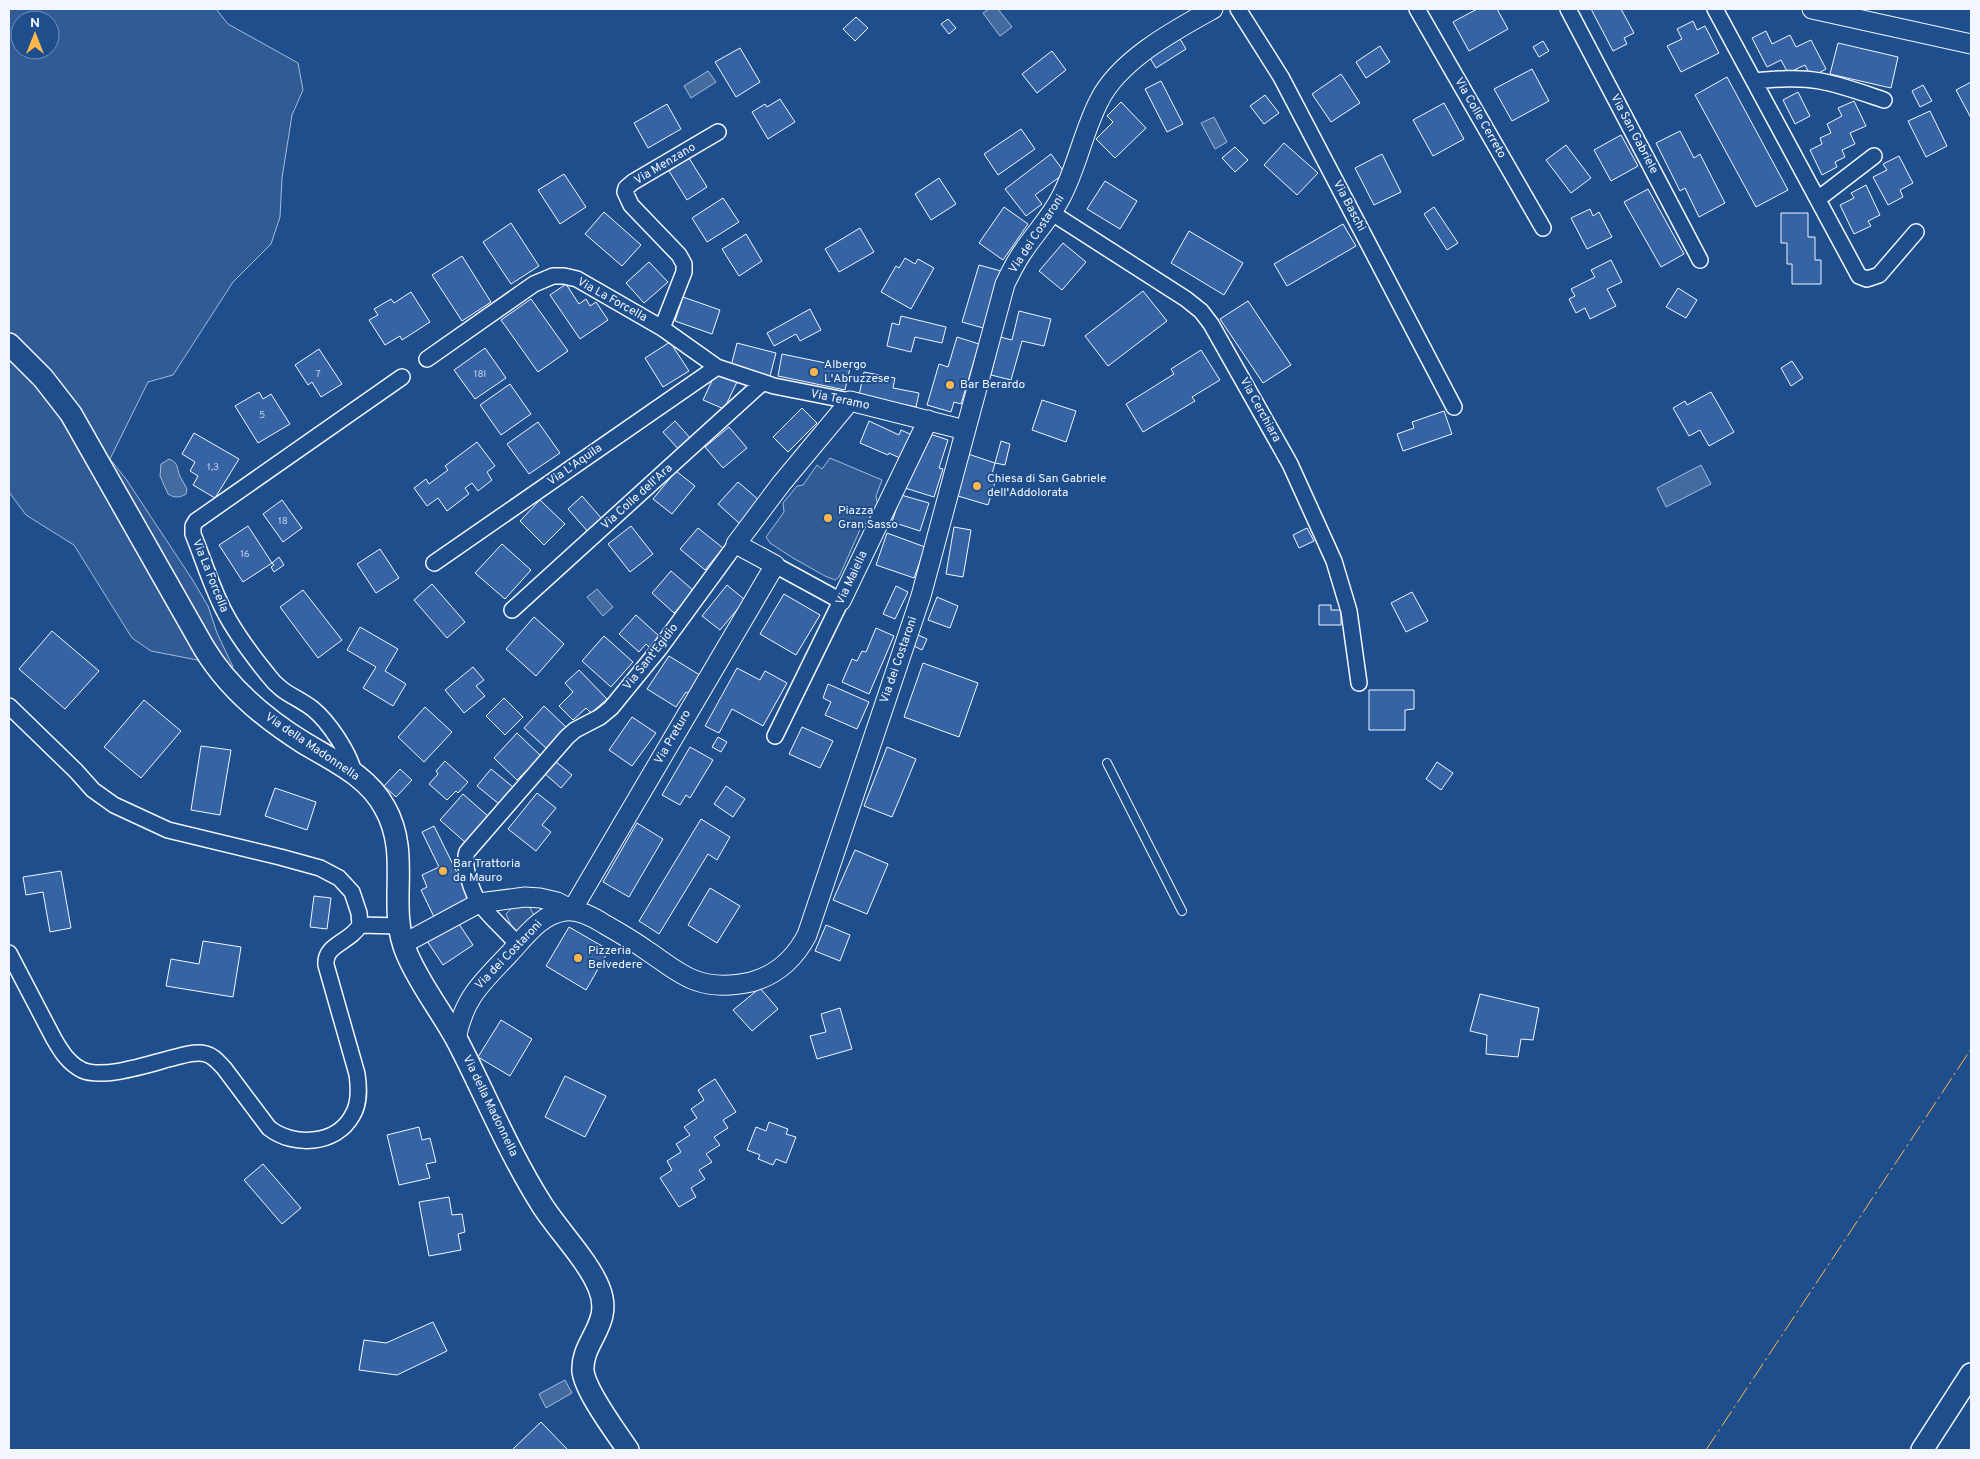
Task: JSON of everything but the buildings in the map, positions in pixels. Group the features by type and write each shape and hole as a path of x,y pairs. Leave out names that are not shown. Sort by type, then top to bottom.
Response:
{"main road":[{"name":"Via della Madonnella","path":"9,344 43,378 71,414 204,648 226,680 243,698 275,723 354,773 384,806 393,824 398,844 401,935 413,968 456,1038 525,1177 599,1288 603,1302 602,1314 586,1356 584,1372 592,1393 628,1450"},
{"path":"1922,1450 1971,1374"}],"street":[{"name":"Via dei Costaroni","path":"456,1038 463,1011 476,990 544,919 559,912 572,910 597,919 635,942 681,974 695,981 708,984 735,985 756,980 786,964 798,950 807,934 921,596 1005,284 1024,250 1052,213 1068,182 1083,138 1099,100 1107,89 1132,62 1151,46 1183,25 1214,9"},
{"name":"Via Baschi","path":"1238,9 1282,77 1454,407"},
{"name":"Via Colle Cerreto","path":"1418,9 1543,228"},
{"name":"Via San Gabriele","path":"1568,9 1700,260"},
{"path":"1715,9 1818,199 1854,270 1862,278 1871,279 1879,275 1916,232"},
{"path":"1812,9 1971,44"},
{"path":"1754,81 1792,79 1822,82 1884,100"},
{"name":"Via Menzano","path":"662,328 683,275 684,264 679,254 631,204 625,192 626,188 718,132"},
{"path":"1818,199 1874,156"},
{"name":"Via Cerchiara","path":"1052,213 1186,299 1201,311 1211,324 1290,464 1334,561 1349,611 1358,683"},
{"name":"Via La Forcella","path":"427,358 528,287 540,280 553,276 568,277 580,281 662,328 717,367"},
{"name":"Via Teramo","path":"717,367 762,383 850,401 965,430"},
{"name":"Via L'Aquila","path":"434,563 717,367"},
{"name":"Via La Forcella","path":"354,773 350,758 321,717 312,708 294,699 276,686 240,638 217,596 193,534 193,526 196,521 402,377"},
{"name":"Via Colle dell'Ara","path":"512,610 762,383"},
{"name":"Via Sant'Egidio","path":"479,903 464,864 466,854 471,846 567,737 611,708 660,648 781,484 850,401"},
{"name":"Via Maiella","path":"775,736 928,420"},
{"path":"736,544 841,601"},
{"name":"Via Preturo","path":"572,910 775,565"},
{"path":"9,706 94,790 114,805 168,830 271,854 320,868 339,878 352,892 359,913 360,925 353,935 330,950 326,958 326,965 357,1074 359,1089 353,1115 339,1131 325,1138 308,1140 288,1138 277,1134 269,1128 224,1068 207,1054 193,1053 109,1072 88,1072 73,1064 58,1045 9,953"},
{"path":"360,925 401,935 479,903 525,897 557,902 572,910"},
{"path":"479,903 518,944"}],"lane":[{"path":"1107,763 1182,911"}],"shaded area":[{"path":"9,9 216,9 228,24 298,63 303,90 292,115 282,178 280,217 271,244 233,282 173,375 148,382 110,459 126,479 208,606 217,633 233,667 151,651 132,638 74,545 26,515 9,492"},
{"path":"989,9 998,9 1012,27 1000,36 983,13"},
{"path":"708,71 716,82 691,98 684,86"},
{"path":"1214,117 1227,142 1215,149 1201,123"},
{"name":"Piazza Gran Sasso","path":"830,458 882,480 876,496 877,502 881,505 873,524 863,523 839,577 835,580 793,558 770,543 766,537 784,512 783,503 797,486 803,485 817,465 822,469"},
{"path":"169,459 175,463 187,489 186,494 182,496 175,497 168,494 160,476 161,464"},
{"path":"1701,465 1711,484 1666,507 1657,488"},
{"path":"597,589 613,607 603,616 587,597"},
{"path":"519,901 527,902 536,919 517,939 506,914"},
{"path":"565,1380 572,1393 546,1408 539,1394"}],"power":[{"path":"1706,1450 1971,1049"}],"place":[{"name":"Albergo L'Abruzzese","path":"814,372"},
{"name":"Bar Berardo","path":"950,385"},
{"name":"Chiesa di San Gabriele dell'Addolorata","path":"977,486"},
{"name":"Piazza Gran Sasso","path":"828,518"},
{"name":"Bar Trattoria da Mauro","path":"443,871"},
{"name":"Pizzeria Belvedere","path":"578,958"}]}
